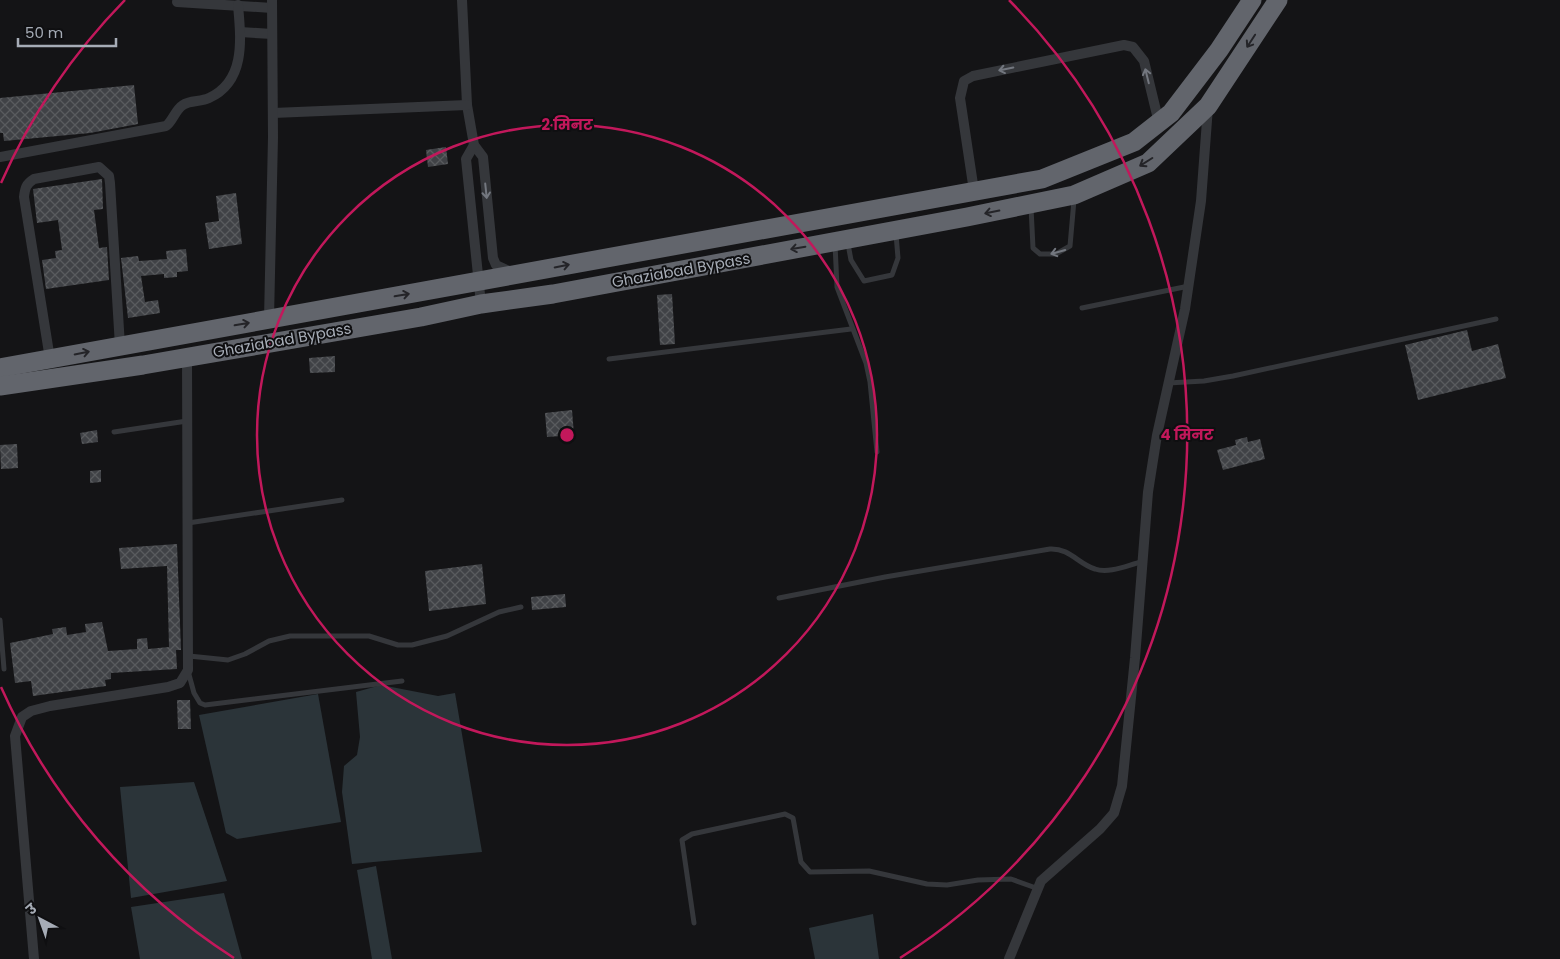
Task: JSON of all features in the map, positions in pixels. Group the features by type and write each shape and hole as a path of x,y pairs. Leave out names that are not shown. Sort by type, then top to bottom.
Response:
{"highway":[{"name":"Ghaziabad Bypass","path":"0,368 1042,179 1134,142 1171,114 1207,66 1252,0"},
{"name":"Ghaziabad Bypass","path":"0,386 187,357 421,317 481,304 553,294 1074,195 1148,163 1208,106 1278,0"},
{"path":"710,239 712,264"}],"street":[{"path":"462,0 467,106 474,145 483,157 494,262 500,267 516,274"},
{"path":"177,2 238,5 272,4 274,113 269,319"},
{"path":"0,157 166,126 183,105 208,99 221,91 231,80 238,66 240,32 238,5"},
{"path":"240,32 272,34"},
{"path":"974,191 960,98 964,81 972,76 1124,45 1133,47 1144,61 1159,123"},
{"path":"274,113 467,106"},
{"path":"1009,959 1036,888 1048,872 1100,829 1114,813 1122,786 1135,658 1141,562 1149,483 1189,286 1201,201 1208,106"},
{"path":"474,145 466,159 481,304"},
{"path":"50,359 24,197 25,188 34,179 99,167 109,176 110,183 120,346"},
{"path":"34,959 15,736 22,717 31,711 50,706 168,687 180,683 188,670 187,357"}],"lane":[{"path":"1030,204 1033,248 1040,254 1056,254 1070,246 1074,195"},
{"path":"841,240 864,281 892,275 898,258 896,229"},
{"path":"841,240 837,287 851,329 866,363 870,382 877,452"},
{"path":"1082,308 1189,286"},
{"path":"1168,383 1204,381 1234,376 1496,319"},
{"path":"609,360 851,329"},
{"path":"114,432 188,421"},
{"path":"188,523 342,500"},
{"path":"779,598 886,577 1060,548 1096,570 1113,569 1141,562"},
{"path":"189,656 228,660 245,654 270,640 290,636 369,636 398,645 412,644 447,636 499,612 521,608"},
{"path":"0,620 4,669"},
{"path":"188,670 194,692 200,703 205,705 402,681"},
{"path":"694,923 682,840 692,834 785,814 793,818 802,862 810,872 869,872 913,882 946,885 978,880 1011,880 1036,888"}],"shaded area":[{"path":"381,685 438,696 455,693 482,852 352,864 342,792 344,766 357,755 360,737 356,692"},
{"path":"318,694 341,822 237,839 226,833 199,715"},
{"path":"194,782 227,881 131,898 120,787"},
{"path":"376,866 392,959 372,959 357,870"},
{"path":"224,893 242,959 140,959 131,907"},
{"path":"873,914 879,959 815,959 809,928"}],"building":[{"path":"134,85 138,124 90,133 4,141 3,133 0,133 0,98"},
{"path":"446,147 448,164 428,167 426,150"},
{"path":"102,179 103,209 94,210 99,248 107,247 109,280 46,289 42,260 56,258 55,251 62,250 58,220 37,223 33,189"},
{"path":"236,193 242,244 209,249 205,223 219,221 216,196"},
{"path":"186,249 188,271 177,272 177,277 164,278 164,274 141,276 145,302 158,300 160,313 128,318 121,258 138,256 139,261 167,259 166,251"},
{"path":"672,294 675,344 660,345 657,295"},
{"path":"1467,330 1472,351 1498,344 1506,378 1418,400 1405,345"},
{"path":"335,356 335,372 310,373 309,358"},
{"path":"572,410 574,435 547,437 545,413"},
{"path":"97,430 98,442 82,444 80,433"},
{"path":"1247,437 1248,442 1260,439 1265,459 1223,470 1217,450 1236,445 1235,440"},
{"path":"17,444 18,468 1,469 0,445"},
{"path":"101,470 101,482 90,483 90,471"},
{"path":"177,544 181,650 176,650 177,669 111,673 111,679 105,680 106,686 33,696 31,681 15,683 10,643 53,634 52,629 66,627 67,635 86,632 85,624 102,622 108,651 137,649 137,639 147,638 148,649 169,647 167,566 121,569 119,548"},
{"path":"482,564 486,604 429,611 425,571"},
{"path":"565,594 566,607 532,610 531,597"},
{"path":"177,700 190,700 191,729 178,729"}]}
